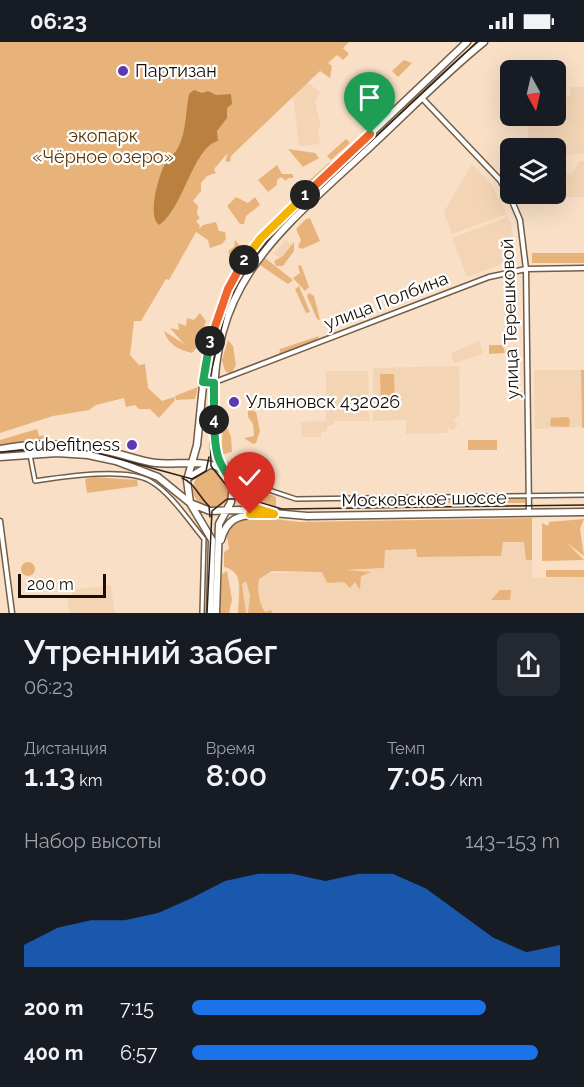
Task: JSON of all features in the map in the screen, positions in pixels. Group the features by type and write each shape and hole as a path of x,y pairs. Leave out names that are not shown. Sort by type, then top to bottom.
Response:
{"main road":[{"path":"210,613 212,540 190,503 188,478 197,445 203,382 218,313 245,259 277,222 467,42"},
{"path":"222,470 214,448 214,383 229,310 241,283 260,254 283,229 484,42"},
{"name":"улица Терешковой","path":"415,91 423,98"},
{"name":"улица Полбина","path":"203,382 214,383"},
{"path":"0,449 37,445 79,446 149,462 211,466 222,470"},
{"path":"178,465 189,457 197,445"},
{"path":"0,457 30,453 88,455 127,464 158,477 190,503 210,511 224,511"},
{"path":"188,478 201,468 211,466"},
{"name":"Московское шоссе","path":"222,470 249,506 265,513"},
{"path":"216,613 219,524 224,511 231,502 233,485"},
{"name":"Московское шоссе","path":"224,511 307,516 584,512"},
{"path":"219,546 225,528 235,518 244,515 274,514"}],"street":[{"name":"улица Терешковой","path":"423,98 507,190 520,220 526,268 529,512"},
{"name":"улица Полбина","path":"214,383 489,277 526,268 584,268"},
{"path":"30,453 35,481 85,474 136,476 152,482 204,538 202,613"},
{"path":"233,485 251,484 296,499 584,495"},
{"path":"0,521 12,613"}],"shaded area":[{"path":"304,80 320,92 315,101 321,128 318,129 320,144 299,146 293,95"},
{"path":"571,87 584,87 584,154 566,155 566,138 528,138 528,126 566,126 566,96 570,96"},
{"path":"194,90 202,93 208,91 216,95 231,94 232,104 227,108 227,118 217,131 218,141 209,146 202,155 175,206 159,225 155,220 154,212 158,183 167,159 174,154 182,139 189,94"},
{"path":"580,161 584,161 584,197 566,197 566,174 572,174"},
{"path":"472,164 491,184 507,214 452,234 444,212"},
{"path":"507,217 511,222 515,259 467,277 452,238"},
{"path":"286,240 293,246 281,259 274,253"},
{"path":"479,341 483,354 454,363 451,353"},
{"path":"459,366 460,413 453,422 457,423 457,426 452,430 448,428 447,433 406,434 406,420 373,421 373,368"},
{"path":"534,370 581,370 582,427 535,429"},
{"path":"326,371 368,371 369,421 334,421 333,425 327,426 327,431 321,432 321,437 302,437 301,422 326,421"},
{"path":"503,542 525,542 527,560 532,560 532,578 584,577 584,613 239,613 238,575 384,568 384,550 417,549 417,557 501,556"},
{"path":"111,585 115,613 69,613 67,597 72,596 71,590"}],"green space":[{"name":"экопарк «Чёрное озеро»","path":"0,42 349,42 343,48 349,54 343,60 337,55 328,63 332,66 330,78 320,71 231,156 230,162 225,161 228,153 214,169 216,173 207,176 201,183 201,191 193,201 198,206 197,214 200,218 196,221 200,226 199,229 203,225 216,222 219,231 225,232 226,239 222,244 210,248 208,240 196,232 169,280 166,279 141,321 134,321 130,355 139,365 145,364 148,388 162,401 174,397 175,400 159,418 150,409 139,409 135,405 126,407 124,398 96,405 89,410 53,416 0,433"},
{"path":"404,60 412,63 398,77 392,71"},
{"path":"346,139 350,143 331,160 327,156"},
{"path":"288,149 315,153 319,158 303,167"},
{"path":"330,162 331,167 306,187 304,185"},
{"path":"277,165 282,174 292,174 294,178 288,178 286,181 281,177 277,180 277,185 268,192 258,180"},
{"path":"236,197 248,203 255,197 260,205 246,216 244,224 240,224 227,206"},
{"path":"310,218 320,241 302,249 298,247 301,240 296,229"},
{"path":"235,240 243,250 231,258 228,251 234,247"},
{"path":"294,242 294,251 283,266 276,266 274,261 283,256"},
{"path":"532,253 584,253 584,263 532,263"},
{"path":"265,258 293,280 288,284 260,265"},
{"path":"301,265 309,287 305,291 293,278 300,273 298,266"},
{"path":"299,286 310,312 306,313 295,289"},
{"path":"309,293 314,296 320,320 317,319 307,296"},
{"path":"200,313 206,321 198,346 192,353 171,343 164,331 184,344 170,328 179,330 178,323 186,326 187,318 194,320"},
{"path":"319,336 317,341 279,356 280,349"},
{"path":"228,340 233,346 236,365 231,374 225,371 222,360"},
{"path":"489,345 503,345 505,353 489,354"},
{"path":"581,370 584,370 584,428 582,428"},
{"path":"380,374 394,374 395,408 381,408"},
{"path":"198,387 195,399 176,400 175,396"},
{"path":"248,411 256,412 260,431 256,443 253,444 244,438 254,436 253,424 248,417"},
{"path":"568,417 569,427 550,426 551,418"},
{"path":"225,423 231,437 232,452 221,455 223,426"},
{"path":"37,429 39,436 48,435 47,439 0,446 0,440"},
{"path":"468,440 497,440 497,450 468,450"},
{"path":"227,461 239,470 238,477 242,482 239,482 224,464"},
{"path":"212,470 225,476 231,489 225,502 212,508 199,502 193,489 199,476"},
{"path":"94,477 137,480 138,486 87,493 85,479"},
{"path":"245,485 276,497 276,507 248,500"},
{"path":"525,497 525,503 366,503 369,500"},
{"path":"259,517 299,522 532,518 532,560 526,560 524,542 503,542 501,556 417,557 416,549 385,550 384,568 345,570 371,572 361,576 360,590 355,582 350,588 344,582 327,583 322,572 272,571 259,579 258,588 265,612 271,610 272,613 248,613 250,595 246,581 242,584 246,613 238,613 238,579 231,570 224,567 224,552 229,549 226,530 234,520"},
{"path":"584,519 580,529 584,556 567,543 584,560 542,561 542,523 548,526 549,522"},
{"path":"25,562 31,562 35,569 31,576 25,576 21,572 21,566"},
{"path":"546,570 584,570 584,577 546,577"},
{"path":"227,571 232,600 229,613 220,613 222,574"},
{"path":"500,590 511,590 510,600 491,600"}],"tram line":[{"path":"477,42 275,231 245,269 227,305 209,381 211,466 234,495 282,509 584,505"},
{"path":"0,452 52,448 90,451 192,479 206,471 209,457"},
{"path":"182,478 190,483 209,506 210,517"},
{"path":"207,613 212,511 227,499 241,499"}],"place":[{"name":"Партизан","path":"123,71"},
{"name":"Ульяновск 432026","path":"234,402"},
{"name":"cubefitness","path":"132,445"}],"route":[{"path":"250,514 274,514 249,506 222,470 214,448 214,383 203,382 206,359 218,313 232,279 261,238 370,134"}]}
